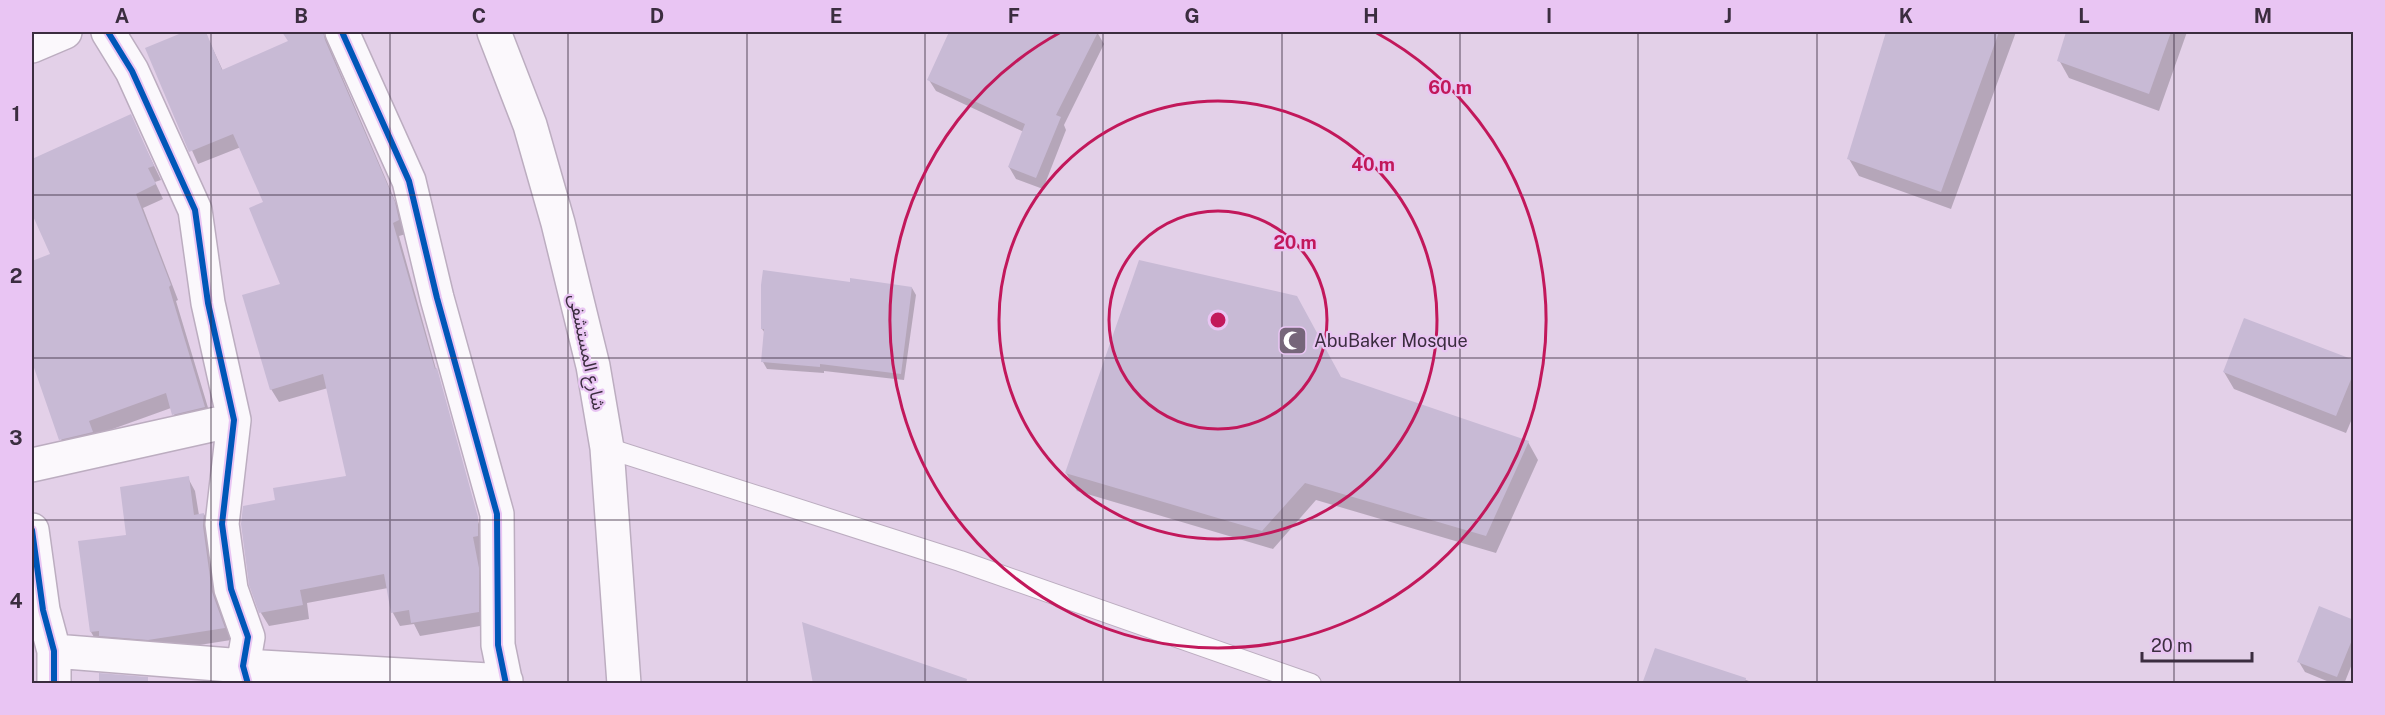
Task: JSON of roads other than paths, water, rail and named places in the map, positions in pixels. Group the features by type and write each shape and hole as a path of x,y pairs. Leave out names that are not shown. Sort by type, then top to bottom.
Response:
{"main road":[{"path":"32,46 65,32"},
{"path":"108,32 132,71 195,210 208,303 234,420 222,524 231,589 248,637 246,675"},
{"path":"54,651 246,675 506,682 498,645 497,514 437,298 409,181 342,32"},
{"name":"شارع المستشفى","path":"494,32 530,125 558,223 593,366 607,448 624,684"},
{"path":"32,465 234,420"},
{"path":"32,530 43,609 54,651 54,684"}],"lane":[{"path":"607,448 960,561 1311,684"}],"place":[{"name":"AbuBaker Mosque","path":"1293,341"}]}
